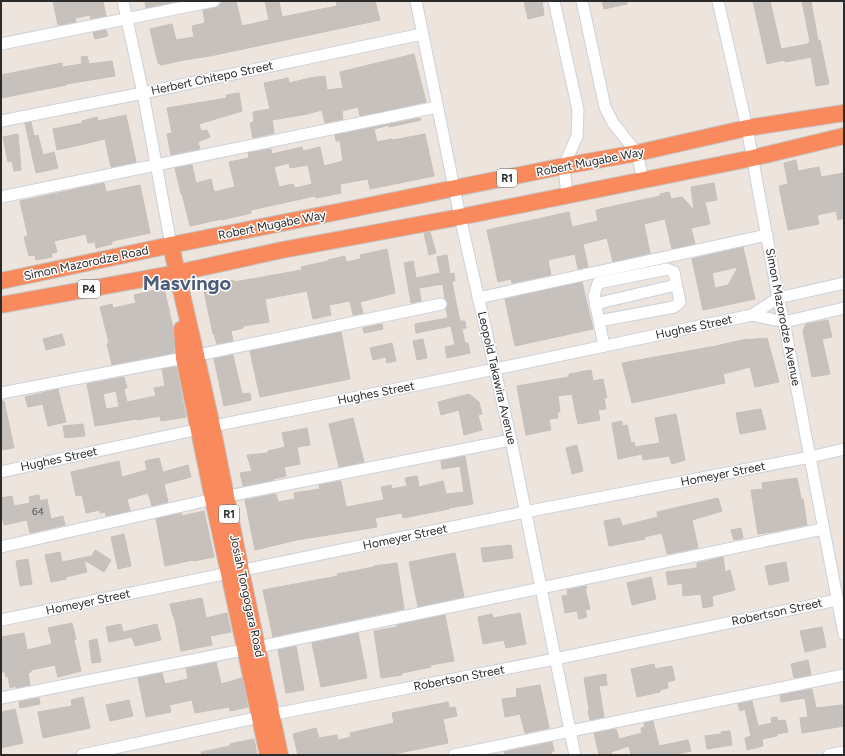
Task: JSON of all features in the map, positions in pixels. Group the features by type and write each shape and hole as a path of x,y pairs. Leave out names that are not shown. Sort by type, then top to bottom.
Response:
{"highway":[{"name":"Robert Mugabe Way","path":"171,245 352,210 564,166 637,153 747,128 844,113"},
{"name":"R1","path":"177,273 282,250 460,217 753,158 844,136"},
{"path":"352,210 356,236"},
{"path":"277,224 282,250"},
{"name":"Simon Mazorodze Road","path":"1,281 171,245"},
{"name":"Josiah Tongogara Road","path":"171,245 190,356 251,648 266,716 280,755"},
{"path":"67,267 71,292"},
{"name":"Simon Mazorodze Road","path":"1,305 177,273"},
{"name":"Josiah Tongogara Road","path":"205,428 213,499 235,572"},
{"name":"Josiah Tongogara Road","path":"266,716 268,755"}],"street":[{"path":"124,1 143,93 171,245"},
{"path":"1,44 214,1"},
{"name":"Leopold Takawira Avenue","path":"416,1 460,217 511,440 575,755"},
{"path":"554,1 578,110 576,136 564,166 567,195"},
{"path":"582,1 605,107 613,123 637,153 644,180"},
{"name":"Simon Mazorodze Avenue","path":"718,1 753,158 778,298 784,322 844,634"},
{"name":"Herbert Chitepo Street","path":"1,121 143,93 422,34"},
{"path":"1,197 437,106"},
{"path":"478,298 767,235"},
{"path":"599,321 674,307 680,302 674,272 668,269 598,283 594,296 595,304 604,346"},
{"path":"752,315 778,298 844,283"},
{"path":"595,304 676,285"},
{"path":"1,393 190,356 441,304"},
{"path":"752,315 784,322 844,308"},
{"name":"Hughes Street","path":"1,472 205,428 752,315"},
{"path":"1,547 213,499 511,440"},
{"name":"Homeyer Street","path":"1,620 525,512 810,457 844,449"},
{"path":"1,698 251,648 823,529"},
{"name":"Robertson Street","path":"82,755 266,716 555,659 837,600"},
{"path":"454,755 844,675"},
{"path":"829,755 844,752"}],"building":[{"path":"53,1 103,1 106,16 91,19 90,15 75,18 76,22 58,25"},
{"path":"145,1 179,1 146,8"},
{"path":"236,1 242,26 269,20 265,1 279,1 282,17 337,6 336,1 375,1 380,20 210,56 161,65 158,63 150,29 172,24 176,40 194,37 192,26 205,23 203,10 215,8 221,3"},
{"path":"524,1 542,1 544,15 528,19"},
{"path":"602,1 627,1 627,4 604,9"},
{"path":"753,1 770,1 781,49 808,44 810,42 802,1 811,1 818,41 820,40 829,84 816,86 811,57 767,64"},
{"path":"106,30 108,36 95,39 93,32"},
{"path":"414,54 426,102 360,116 358,107 342,111 343,119 325,123 322,110 272,120 274,133 253,138 250,123 254,122 253,112 270,109 264,83 288,78 289,83 325,76 327,90 343,88 340,72"},
{"path":"87,56 89,64 112,61 115,76 66,84 1,98 1,75 62,63 62,67 82,64 81,57"},
{"path":"239,93 242,111 199,124 201,131 207,130 210,137 198,142 200,149 171,155 167,134 172,133 167,108 227,98 226,95"},
{"path":"126,115 136,162 111,167 105,139 57,150 53,129 83,123 82,121 97,117 98,121"},
{"path":"420,118 421,120 374,129 377,142 425,134 434,176 370,189 368,179 340,184 341,193 316,198 315,196 251,210 251,213 222,220 190,226 175,168 192,165 196,183 211,179 214,192 235,187 229,162 249,158 248,153 271,149 272,154 302,147 303,151 320,147 324,166 343,161 340,141 336,141 335,135","holes":["289,163 290,168 308,165 312,184 295,188 293,184 279,187 274,167"]},
{"path":"31,122 34,136 38,135 43,155 54,152 58,168 36,173 25,123"},
{"path":"18,134 21,170 14,171 12,161 8,162 3,137"},
{"path":"796,160 798,171 819,167 821,177 844,173 844,218 838,220 836,211 817,215 819,224 788,230 779,186 788,184 784,163"},
{"path":"104,183 106,192 140,185 150,233 112,241 112,244 96,248 95,242 88,243 86,234 54,241 57,252 51,254 52,257 36,260 35,255 29,256 24,237 28,236 20,201"},
{"path":"714,183 717,200 705,202 710,224 691,228 695,244 672,249 665,219 644,224 650,253 613,262 607,238 583,244 588,267 578,269 575,254 548,260 551,275 512,283 511,279 498,282 487,230 569,212 572,227 598,221 596,210 660,196 660,194 669,192 671,199 682,197 694,210 691,187"},
{"path":"430,232 436,253 429,255 424,233"},
{"path":"743,247 755,299 703,310 692,259","holes":["738,267 728,285 715,288 712,273"]},
{"path":"387,249 395,293 360,302 363,313 353,315 350,301 329,305 331,315 313,319 307,291 265,299 269,322 243,326 243,328 231,331 233,341 217,344 213,334 203,286 302,270 301,267 345,256 346,262 361,259 360,255"},
{"path":"447,255 450,274 454,273 455,281 452,281 456,303 460,321 465,321 466,328 462,329 465,343 468,343 470,353 447,358 445,347 455,345 451,326 416,333 415,324 448,318 446,308 448,303 445,299 443,284 419,288 421,301 411,303 404,263 413,261 416,278 440,273 437,257"},
{"path":"582,282 593,329 515,346 505,299"},
{"path":"164,288 173,328 174,353 112,365 107,344 109,343 100,307 112,304 113,308 136,303 134,295"},
{"path":"828,320 832,337 822,339 830,374 812,377 803,331 806,324"},
{"path":"382,324 383,329 364,333 363,328"},
{"path":"341,332 350,379 260,397 250,351"},
{"path":"62,334 65,345 46,350 43,339"},
{"path":"767,338 779,382 755,387 750,367 723,374 725,383 632,403 622,363 742,340"},
{"path":"423,339 427,358 417,360 413,341"},
{"path":"392,343 396,361 387,363 386,357 373,360 370,348"},
{"path":"233,355 242,394 250,393 251,400 224,406 214,359"},
{"path":"176,367 186,417 161,421 160,416 95,426 87,384 124,377 127,388 124,389 127,402 156,396 154,388 165,386 162,369","holes":["116,391 119,407 106,409 103,394"]},
{"path":"591,370 593,381 603,379 607,398 604,398 606,409 598,410 600,420 578,424 572,394 558,396 560,412 557,412 558,418 549,419 551,430 526,435 517,386 569,377 569,374"},
{"path":"58,389 66,422 48,426 43,404 28,407 25,397"},
{"path":"469,394 479,402 482,414 478,415 482,430 464,435 459,410 441,415 438,402"},
{"path":"1,401 4,401 14,448 1,450"},
{"path":"761,409 766,429 740,434 736,413"},
{"path":"676,414 685,460 672,464 669,456 643,460 642,454 618,459 612,423 622,421 622,426 627,425 631,443 634,442 635,447 660,443 655,418"},
{"path":"353,418 364,462 339,467 329,424"},
{"path":"83,424 85,436 65,438 63,426"},
{"path":"307,428 310,445 297,447 300,464 284,467 286,476 243,486 240,473 252,471 247,455 268,453 268,451 285,447 282,433"},
{"path":"577,445 583,471 572,474 566,448"},
{"path":"465,456 473,504 403,518 402,513 375,518 377,527 297,540 255,550 245,500 276,494 278,502 295,499 294,493 320,489 319,485 341,481 346,507 384,500 381,487 391,485 392,489 407,486 405,478 417,476 419,487 443,481 446,494 464,492 460,466 442,469 441,461"},
{"path":"159,458 163,472 188,465 191,477 164,484 168,502 152,506 148,493 127,499 130,511 106,516 105,512 100,513 100,510 86,513 82,495 76,496 71,472 119,461 122,477 147,470 145,461"},
{"path":"797,478 801,499 803,499 807,525 758,534 751,490 763,489 762,483"},
{"path":"39,495 40,501 47,499 51,519 63,516 65,525 30,533 27,520 4,525 1,510 1,498 12,496 14,506 30,503 29,497"},
{"path":"718,498 722,511 692,520 698,548 667,554 662,533 644,537 645,539 609,546 604,521 620,518 622,526 658,517 657,512"},
{"path":"204,511 214,557 165,566 156,519 181,513 182,516"},
{"path":"741,528 743,538 734,540 731,530"},
{"path":"124,534 131,566 118,569 111,537"},
{"path":"511,545 513,558 483,562 481,548"},
{"path":"95,550 111,560 104,572 84,560 87,572 51,582 45,555 60,552 62,562 92,556"},
{"path":"455,553 464,597 418,607 409,562"},
{"path":"723,557 725,572 730,570 735,590 712,596 713,606 703,608 701,594 683,596 682,583 668,585 666,572 697,568 697,563"},
{"path":"28,559 32,584 20,586 16,561"},
{"path":"786,562 789,581 769,585 765,566"},
{"path":"397,563 404,609 273,637 263,590 338,576 337,574 374,566"},
{"path":"651,577 656,599 632,605 627,583"},
{"path":"586,586 587,588 585,588 590,609 585,610 587,617 579,619 577,611 565,613 562,596 568,595 567,590"},
{"path":"202,598 206,618 227,613 231,632 210,636 212,645 181,651 170,604"},
{"path":"520,613 526,644 506,648 504,640 483,644 478,617 492,614 493,618"},
{"path":"445,615 454,661 430,665 431,667 402,673 402,675 381,678 374,631"},
{"path":"72,623 81,671 58,677 55,665 31,670 31,672 28,673 30,685 10,688 8,676 6,677 5,672 1,672 1,637 24,633 27,650 52,644 48,628"},
{"path":"121,624 123,632 157,624 161,640 135,646 132,637 109,642 106,627"},
{"path":"822,627 826,647 805,652 800,631"},
{"path":"358,633 367,678 321,687 312,643"},
{"path":"97,639 101,662 92,663 89,641"},
{"path":"296,646 304,690 286,693 278,650"},
{"path":"808,660 811,675 794,678 791,664"},
{"path":"216,662 221,684 242,678 248,707 230,711 229,707 195,713 192,700 169,705 171,712 146,717 138,678 162,673 165,684 188,679 186,668"},
{"path":"654,664 655,669 672,666 675,680 667,682 668,688 660,690 660,692 637,697 631,669"},
{"path":"606,674 607,685 599,686 604,717 590,720 584,678"},
{"path":"540,685 549,728 525,733 520,714 505,717 502,699 517,697 516,689"},
{"path":"812,689 816,708 842,705 844,726 802,733 800,718 808,717 805,698 781,702 780,695"},
{"path":"83,697 90,728 43,738 38,712 72,706 71,700"},
{"path":"39,698 40,704 20,708 19,702"},
{"path":"129,700 133,716 110,721 106,705"},
{"path":"752,701 758,726 772,723 771,718 777,717 778,721 785,720 788,732 762,739 763,746 747,750 745,738 751,736 745,709 740,711 738,704"},
{"path":"448,702 449,708 455,707 457,716 443,719 448,743 389,755 298,755 293,734 316,728 319,738 337,735 338,740 351,737 350,733 394,723 392,713"},
{"path":"15,709 23,743 1,748 1,712"},
{"path":"653,721 659,746 688,740 691,751 671,755 631,755 629,746 611,752 611,755 599,755 594,733 616,729 619,739 642,733 641,728 645,727 644,723"},
{"path":"730,731 732,745 707,749 705,736 722,734 721,732"},
{"path":"254,739 257,755 202,755 201,752 230,746 230,744"},
{"path":"552,742 554,751 551,751 552,755 505,755 504,752"}],"district":[{"name":"Masvingo","path":"187,283"}]}
